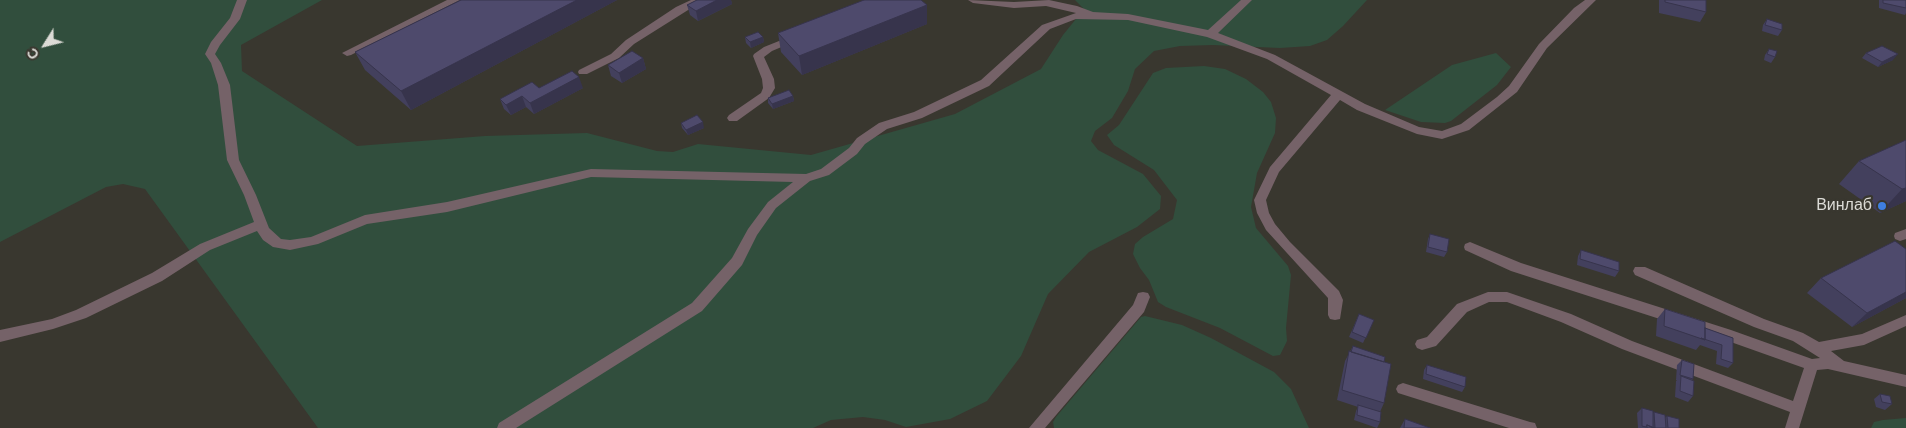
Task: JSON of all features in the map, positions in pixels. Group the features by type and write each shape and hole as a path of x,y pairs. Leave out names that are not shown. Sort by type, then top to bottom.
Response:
{"street":[{"path":"242,0 235,20 219,38 210,54 216,63 224,86 233,160 268,237 278,244 290,246 313,241 364,220 447,207 591,173 806,178 825,172 853,151 861,141 883,126 940,106 985,83 1046,27 1075,16 1092,15 1137,18 1210,34 1270,57 1361,107 1417,130 1442,135 1457,130 1478,119 1513,89 1543,46 1578,10 1591,0"},
{"path":"347,53 455,0"},
{"path":"583,72 615,56 630,42 680,9 699,0"},
{"path":"973,0 1014,5 1045,4 1073,8 1092,15"},
{"path":"1034,0 1045,4"},
{"path":"1210,34 1218,29 1247,0"},
{"path":"733,118 765,95 768,88 768,79 758,56 768,49 805,34"},
{"path":"1335,315 1336,300 1334,294 1270,227 1262,213 1260,200 1274,170 1323,110 1338,95"},
{"path":"504,428 697,307 737,261 752,232 772,206 806,178"},
{"path":"0,336 53,324 81,314 157,277 205,247 261,224"},
{"path":"1470,247 1516,267 1731,336 1812,365 1823,362 1906,381"},
{"path":"1640,271 1759,323 1798,337 1817,348 1840,366"},
{"path":"1036,428 1138,308 1143,297"},
{"path":"1422,344 1431,342 1454,314 1462,308 1488,297 1507,297 1566,318 1627,345 1798,408"},
{"path":"1817,348 1864,338 1906,320"},
{"path":"1792,428 1812,365"},
{"path":"1403,389 1530,428"}],"green space":[{"path":"0,0 322,0 241,45 242,71 357,146 485,136 587,133 657,151 673,152 698,144 811,155 955,114 1041,69 1063,35 1084,9 1075,0 1367,0 1327,40 1310,46 1280,48 1213,45 1180,46 1154,51 1135,69 1128,91 1112,118 1095,131 1091,141 1098,150 1143,174 1161,196 1160,209 1137,227 1089,252 1048,294 1021,356 987,401 950,419 906,427 885,420 863,417 831,420 813,428 318,428 145,189 123,184 106,187 0,242"},
{"path":"1496,53 1511,67 1497,85 1451,121 1445,123 1421,122 1385,110 1452,65"},
{"path":"1204,66 1225,69 1246,79 1263,92 1271,102 1276,118 1275,133 1257,173 1251,207 1256,228 1288,266 1291,275 1286,328 1287,341 1280,355 1273,356 1220,328 1166,307 1158,302 1149,280 1133,254 1135,244 1143,237 1173,219 1177,200 1154,170 1114,145 1107,135 1119,125 1153,73 1166,68"},
{"path":"1145,316 1182,325 1211,338 1274,372 1291,389 1309,428 1054,428 1053,422 1056,417 1141,317"},
{"path":"1906,418 1906,428 1871,428 1874,422"}],"building":[{"path":"461,0 577,0 401,91 355,52"},
{"path":"697,0 717,0 696,11 687,5"},
{"path":"864,0 921,0 927,5 799,56 778,33"},
{"path":"1665,0 1706,0 1706,12 1665,2"},
{"path":"1883,0 1906,0 1906,8 1883,3"},
{"path":"1767,19 1782,24 1782,30 1765,25"},
{"path":"758,32 763,37 750,42 745,37"},
{"path":"1882,46 1898,54 1882,62 1866,53"},
{"path":"1769,49 1777,51 1775,57 1767,54"},
{"path":"632,51 643,58 619,73 608,65"},
{"path":"572,71 579,77 530,103 522,96 506,105 500,99 532,82 539,88"},
{"path":"789,90 793,96 772,104 768,98"},
{"path":"697,115 703,122 686,130 681,123"},
{"path":"1906,140 1906,188 1902,189 1859,161"},
{"path":"1430,234 1449,239 1447,252 1428,247"},
{"path":"1895,241 1906,249 1906,292 1867,313 1821,278"},
{"path":"1581,250 1619,262 1619,271 1580,259"},
{"path":"1665,309 1705,322 1705,340 1664,326"},
{"path":"1359,314 1374,320 1366,338 1352,332"},
{"path":"1705,328 1733,338 1733,363 1721,359 1722,345 1705,339"},
{"path":"1353,346 1385,357 1384,362 1351,352"},
{"path":"1349,351 1391,364 1384,403 1342,390"},
{"path":"1682,360 1694,364 1693,379 1680,375"},
{"path":"1427,365 1466,377 1465,387 1426,374"},
{"path":"1681,376 1694,381 1693,396 1680,391"},
{"path":"1880,394 1890,396 1892,404 1882,402"},
{"path":"1358,405 1381,412 1380,422 1357,415"},
{"path":"1642,408 1653,411 1653,428 1647,425 1646,427 1642,426"},
{"path":"1654,412 1665,415 1666,428 1655,428"},
{"path":"1667,416 1679,419 1679,428 1668,428"},
{"path":"1405,419 1430,428 1404,428"}],"place":[{"name":"Винлаб","path":"1882,206"}]}
